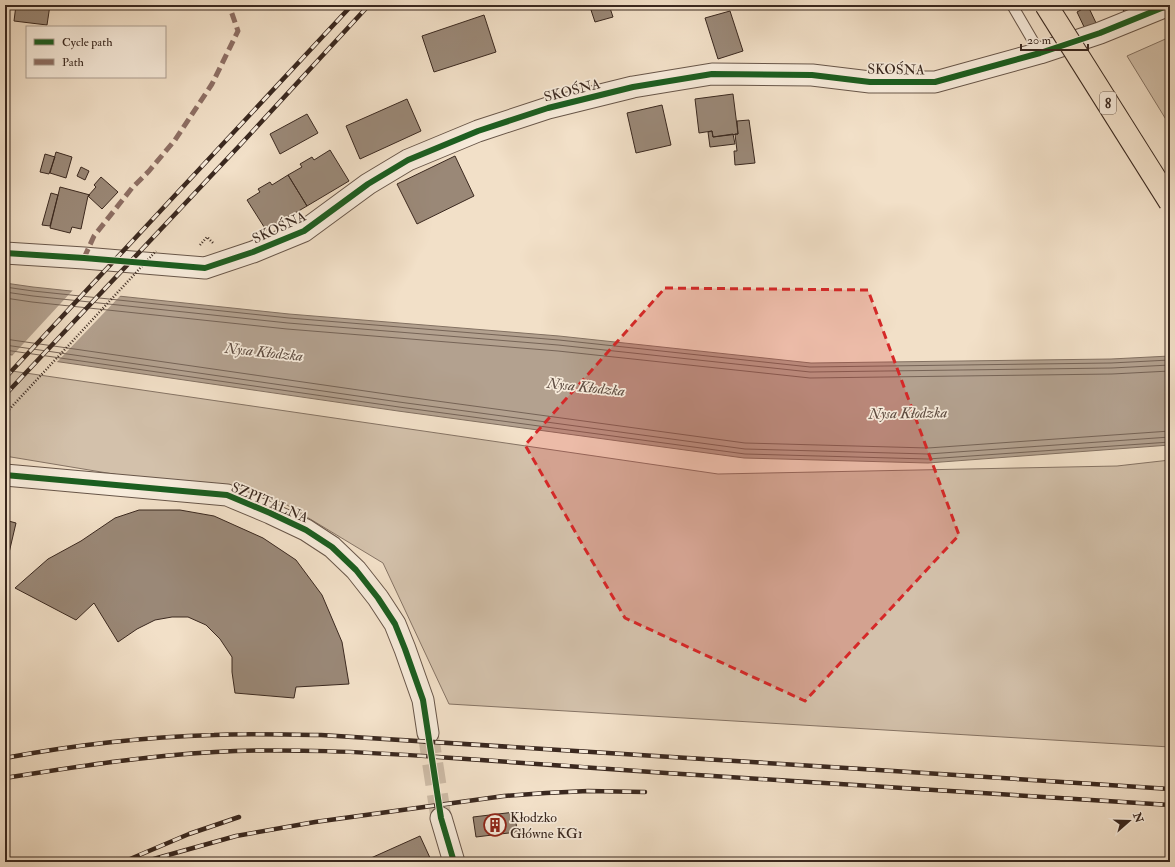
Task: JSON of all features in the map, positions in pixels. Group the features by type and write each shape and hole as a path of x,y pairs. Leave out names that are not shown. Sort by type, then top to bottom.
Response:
{"highway":[{"name":"8","path":"1046,5 1170,202"}],"street":[{"name":"SKOŚNA","path":"5,253 205,268 253,252 304,231 368,184 408,160 478,131 556,106 633,87 712,74 812,75 870,82 935,82 1040,53 1100,34 1169,5"},
{"name":"SZPITALNA","path":"5,475 227,495 306,530 332,548 356,570 378,598 395,624 408,656 422,700 428,733"},
{"path":"441,818 454,862"}],"lane":[{"path":"1012,5 1040,53"}],"path":[{"path":"5,414 156,252"}],"highlighted area":[{"path":"665,288 868,290 959,535 805,701 625,618 525,445"}],"shaded area":[{"path":"1170,37 1170,126 1127,56"},
{"path":"5,370 718,474 1117,466 1170,460 1170,747 449,704 383,563 282,502 5,456"}],"water":[{"name":"Nysa Kłodzka","path":"5,283 289,314 559,336 811,363 1111,359 1170,356 1170,445 928,463 744,458 398,411 5,354"}],"pier":[{"path":"73,290 121,295 56,363 11,357"}],"building":[{"path":"16,5 50,5 47,25 14,21"},
{"path":"590,5 607,5 591,10"},
{"path":"609,5 613,17 595,22 591,10"},
{"path":"1121,5 1145,5 1125,14"},
{"path":"1088,6 1097,25 1086,31 1077,12"},
{"path":"730,11 743,51 718,59 705,18"},
{"path":"484,15 496,52 434,72 422,36"},
{"path":"733,94 738,134 713,137 712,131 699,133 695,99"},
{"path":"407,99 421,131 360,159 346,126"},
{"path":"662,105 671,145 636,153 627,113"},
{"path":"307,114 318,133 280,154 270,134"},
{"path":"749,120 755,163 735,165 734,151 737,151 735,134 738,134 737,121"},
{"path":"712,131 713,137 733,134 735,144 710,147 708,132"},
{"path":"330,150 349,181 307,206 288,175 302,167 300,164 312,157 314,160"},
{"path":"56,152 72,157 66,178 50,173"},
{"path":"45,154 55,157 49,174 40,172"},
{"path":"455,156 474,196 417,224 397,184"},
{"path":"81,167 89,171 85,180 77,176"},
{"path":"288,175 307,206 266,230 247,200 260,192 258,189 270,182 272,185"},
{"path":"101,177 118,192 102,209 88,196 96,187 94,185"},
{"path":"60,187 90,195 88,196 81,229 72,227 70,233 50,228"},
{"path":"51,193 58,195 50,226 42,225"},
{"path":"139,510 180,510 214,516 263,538 296,560 322,595 342,642 349,684 296,687 294,698 235,693 232,672 232,657 220,639 206,625 188,617 172,617 155,620 137,629 118,642 94,603 76,620 15,588 48,559 81,541 115,518"},
{"path":"5,520 16,523 5,570"},
{"name":"Kłodzko Główne KG1","path":"515,812 517,832 476,837 473,817"},
{"path":"420,836 431,860 427,862 362,862"}],"tunnel":[{"path":"428,733 441,818"}],"railway":[{"path":"5,378 352,5"},
{"path":"5,395 241,144 369,5"},
{"path":"5,758 57,749 135,740 188,736 241,734 321,735 1170,789"},
{"path":"5,778 110,762 162,756 271,750 326,751 410,755 1170,805"},
{"path":"143,862 236,836 315,822 504,796 588,791 645,792"},
{"path":"123,862 189,834 239,817"}],"marked path":[{"path":"84,258 94,236 132,188 149,171 175,140 212,84 238,31 229,5"}],"cycle path":[{"path":"5,253 205,268 253,252 304,231 368,184 408,160 478,131 548,108 633,87 712,74 812,75 870,82 935,82 1040,53 1100,33 1169,5"},
{"path":"5,475 227,495 306,530 332,547 356,570 378,598 395,624 405,649 423,700 441,818 454,862"}],"place":[{"name":"Kłodzko Główne KG1","path":"495,825"}]}
